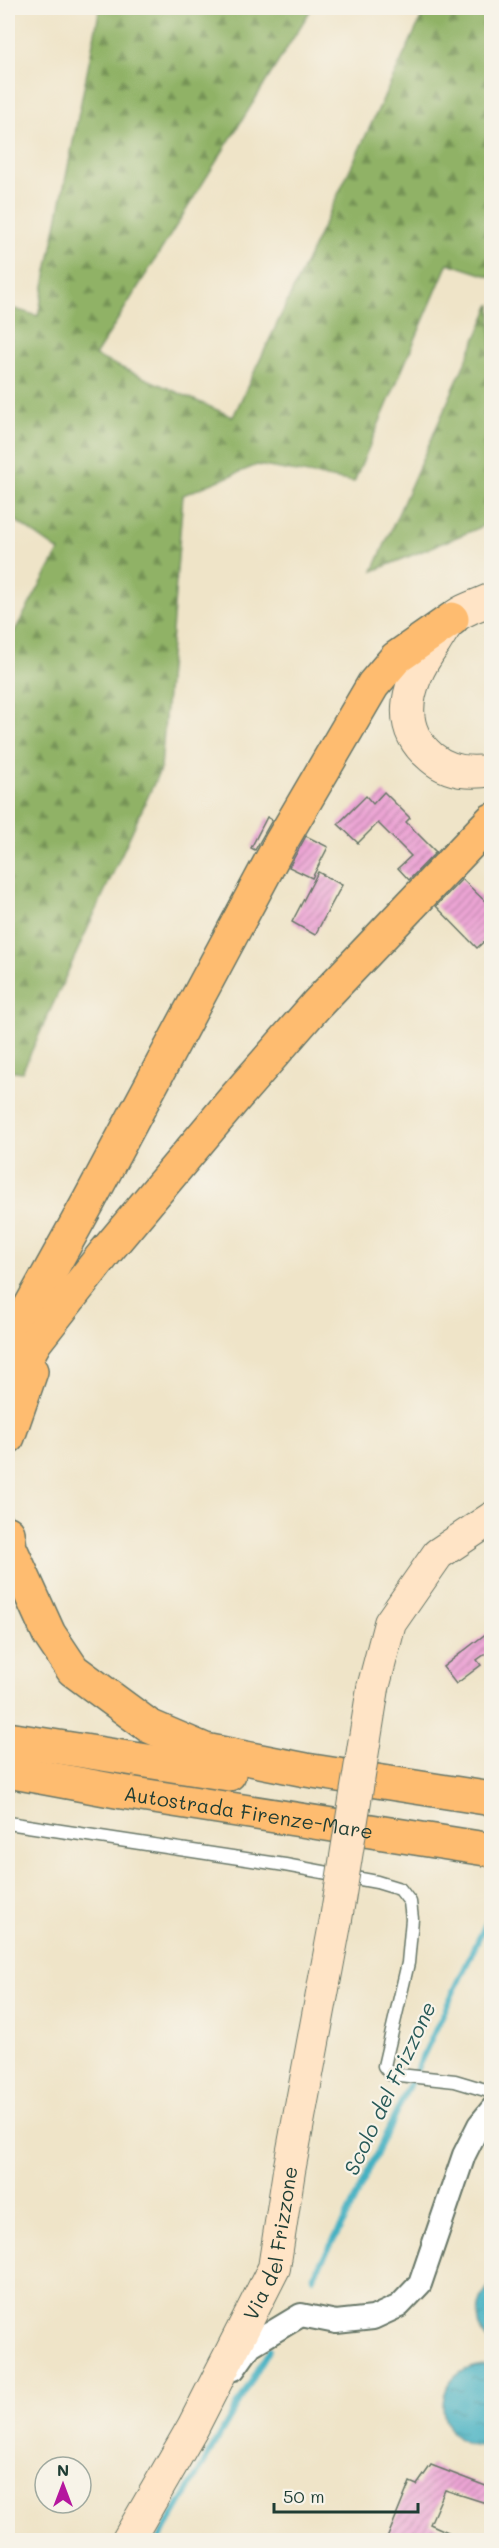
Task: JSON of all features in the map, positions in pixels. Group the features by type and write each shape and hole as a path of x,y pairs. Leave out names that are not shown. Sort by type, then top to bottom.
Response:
{"highway":[{"path":"8,1347 281,843 373,685 401,653 475,609"},
{"path":"8,1391 35,1342 104,1254 317,1004 492,820"},
{"path":"8,1326 89,1201"},
{"path":"8,1437 29,1375 104,1254"},
{"path":"8,1533 10,1548 39,1613 72,1670 149,1726 205,1750 306,1770 492,1799"},
{"name":"Autostrada Firenze-Mare","path":"8,1738 492,1817"},
{"name":"Autostrada Firenze-Mare","path":"8,1771 122,1792 492,1850"},
{"path":"8,1781 122,1792"}],"street":[{"path":"475,609 423,659 413,679 409,698 411,732 428,755 449,768 464,772 492,770"},
{"name":"Via del Frizzone","path":"128,2541 193,2427 274,2268 289,2171 336,1919 373,1688 390,1623 438,1554 492,1518"},
{"path":"193,2427 251,2345 301,2314 336,2322 373,2318 399,2306 420,2284 464,2155 478,2125 492,2109"}],"lane":[{"path":"8,1823 285,1865 400,1888 410,1902 412,1919 408,1963 384,2066 390,2074 454,2081 492,2092"}],"green space":[{"path":"100,8 312,8 95,356 233,417 426,8 491,8 491,277 448,263 354,482 257,465 183,495 161,768 22,1072 8,1070 8,643 59,551 8,515 8,307 38,316"},
{"path":"491,304 491,523 373,571"}],"water":[{"path":"491,2284 491,2344 481,2330 478,2314 481,2298"},
{"path":"484,2365 491,2366 492,2445 473,2445 458,2438 448,2426 443,2411 444,2396 451,2382 464,2371"}],"building":[{"path":"384,792 410,818 406,822 436,852 409,880 398,868 411,856 378,823 358,843 338,824 366,796 373,804"},
{"path":"267,817 272,820 255,850 251,848"},
{"path":"306,836 328,847 312,878 289,867"},
{"path":"318,872 342,885 315,935 292,922"},
{"path":"462,879 492,908 492,934 477,948 436,906"},
{"path":"492,1629 492,1649 477,1660 481,1665 456,1684 443,1667"},
{"path":"431,2465 491,2488 486,2503 445,2490 430,2524 468,2541 386,2541 410,2482 417,2485"}],"waterway":[{"name":"Scolo del Frizzone","path":"313,2277 346,2218 492,1911"},
{"name":"Scolo del Frizzone","path":"159,2540 270,2349"}]}
